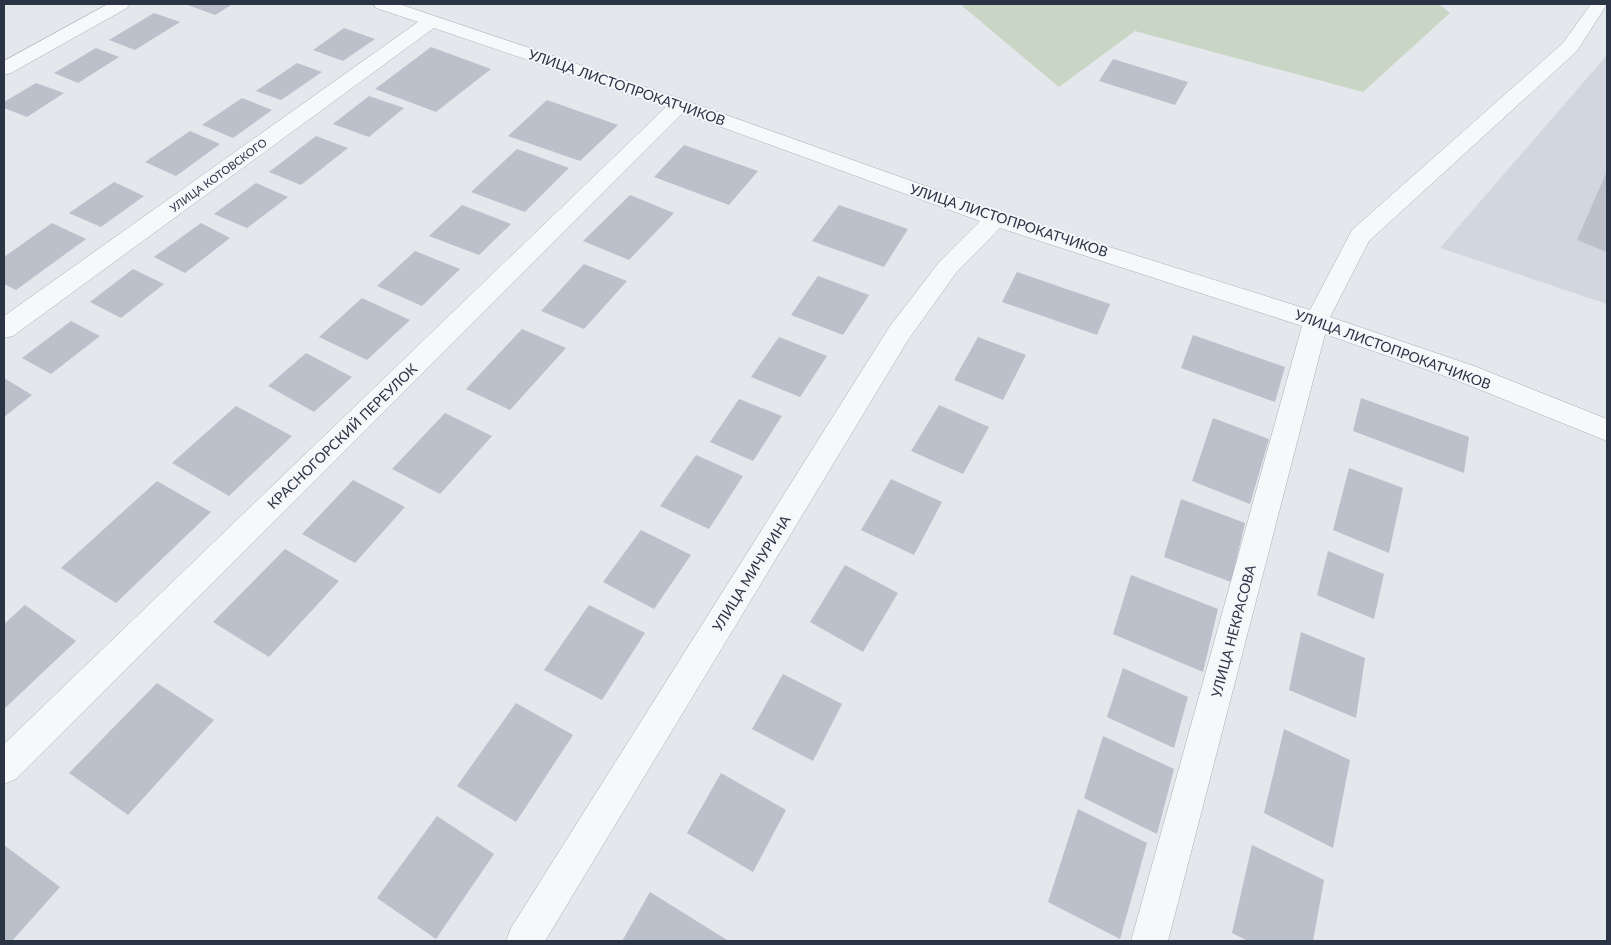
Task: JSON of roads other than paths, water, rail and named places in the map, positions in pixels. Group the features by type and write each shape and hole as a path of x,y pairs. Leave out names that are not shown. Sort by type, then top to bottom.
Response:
{"street":[{"path":"4,69 121,4"},
{"name":"УЛИЦА ЛИСТОПРОКАТЧИКОВ","path":"382,4 680,105 996,219 1096,249 1316,321 1465,373 1607,430"},
{"name":"УЛИЦА НЕКРАСОВА","path":"1149,941 1316,321 1360,236 1570,47 1600,4"},
{"name":"УЛИЦА КОТОВСКОГО","path":"4,329 432,21"},
{"name":"КРАСНОГОРСКИЙ ПЕРЕУЛОК","path":"4,767 680,105"},
{"name":"УЛИЦА МИЧУРИНА","path":"524,941 899,333 948,267 996,219"}]}
